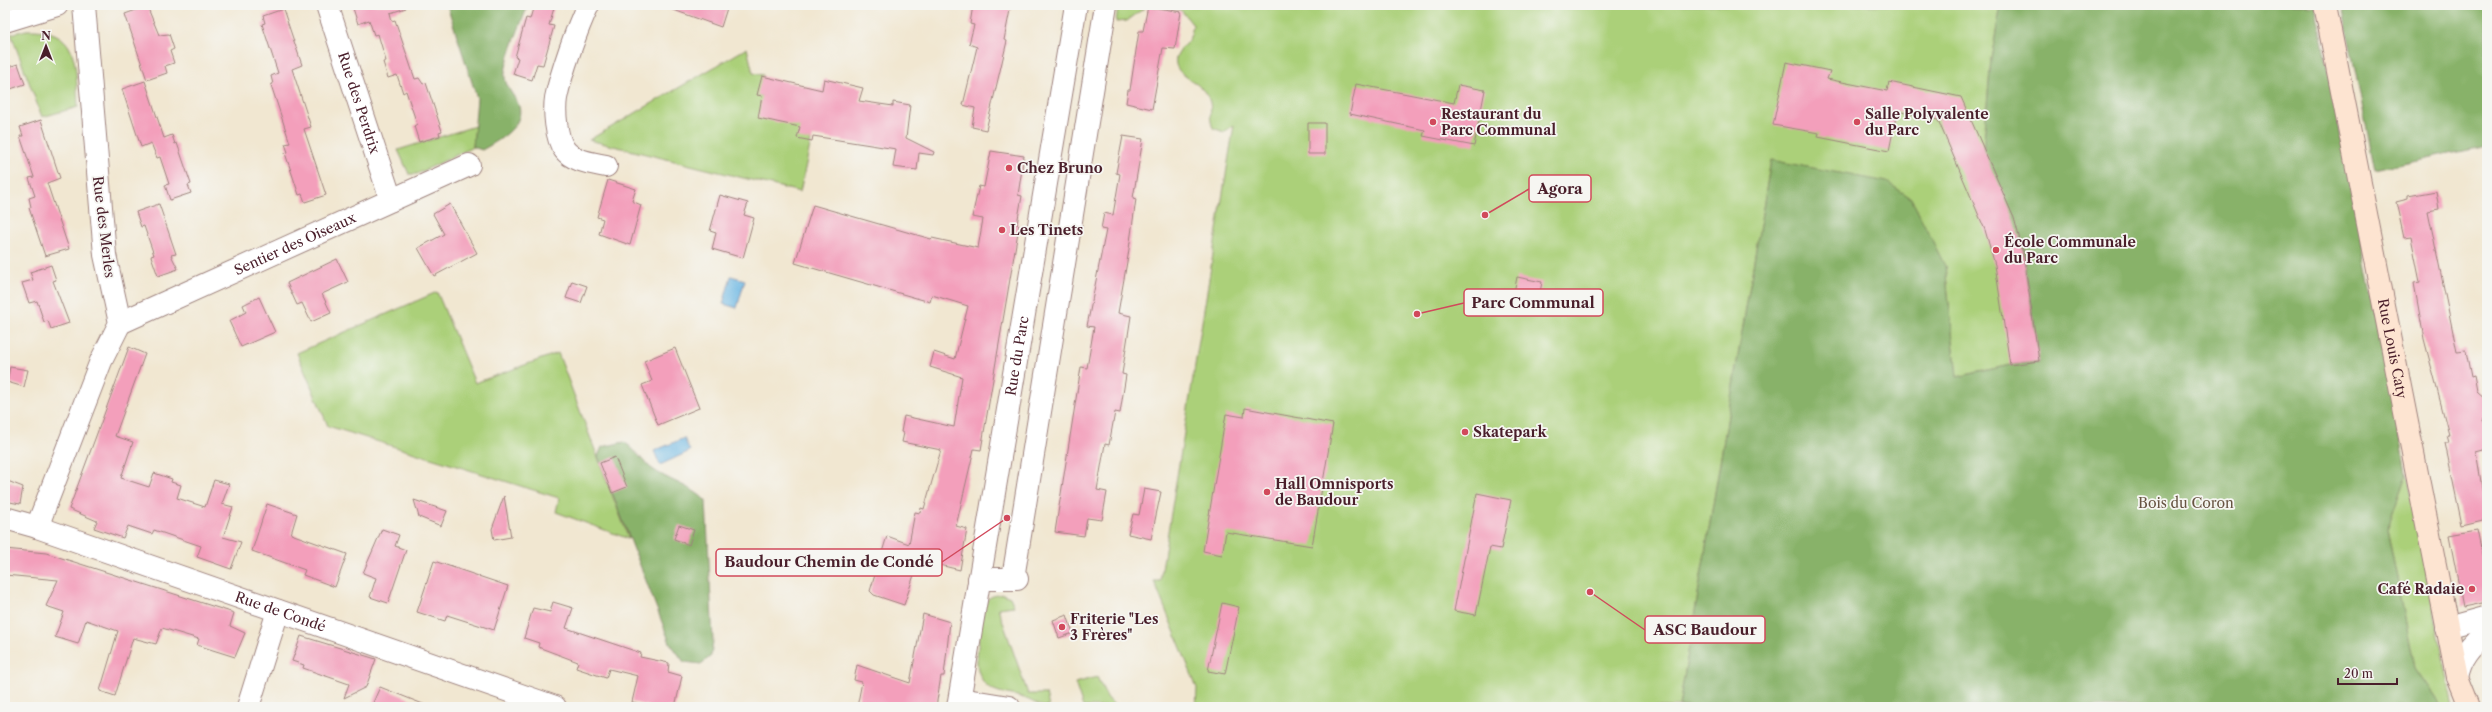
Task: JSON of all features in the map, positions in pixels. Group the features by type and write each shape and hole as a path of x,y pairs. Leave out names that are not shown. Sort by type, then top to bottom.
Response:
{"main road":[{"name":"Rue Louis Caty","path":"2325,5 2447,628 2464,695"}],"street":[{"path":"13,14 57,5"},
{"name":"Rue des Merles","path":"84,5 105,255 120,323"},
{"name":"Rue des Perdrix","path":"327,5 392,200"},
{"path":"588,5 580,21 556,99 559,137 564,150 577,159 606,166"},
{"name":"Rue du Parc","path":"959,703 1076,5"},
{"path":"979,579 1017,579 1014,572 1106,5"},
{"name":"Sentier des Oiseaux","path":"120,323 469,164"},
{"path":"36,527 101,361 120,323"},
{"name":"Rue de Condé","path":"5,518 36,527 556,707"},
{"path":"248,707 278,611"},
{"path":"2447,628 2487,617"},
{"path":"2464,695 2459,663 2468,650 2487,632"},
{"path":"959,703 1009,707"}],"green space":[{"path":"447,5 528,5 512,47 505,72 507,86 519,106 520,114 518,121 508,133 495,143 482,150 473,147 477,98"},
{"path":"1118,5 2001,5 1991,59 1983,153 2023,247 2039,363 2010,365 1957,377 1945,266 1771,160 1679,707 1196,707 1197,688 1154,581 1160,581 1234,125 1224,132 1213,128 1209,98 1200,87 1177,68 1177,55 1189,40 1193,25 1181,10 1147,6 1127,21 1116,22"},
{"name":"Bois du Coron","path":"2001,5 2315,5 2407,472 2387,529 2415,668 2442,707 1679,707 1771,160 1887,182 1911,198 1945,266 1957,377 2010,365 2039,362 2023,247 1983,153 1991,59"},
{"path":"2342,5 2487,5 2487,146 2375,170"},
{"path":"26,30 44,31 57,35 66,42 72,52 75,64 78,107 42,117 11,34"},
{"path":"747,48 753,73 763,75 759,95 818,108 800,192 589,140"},
{"path":"475,126 473,147 417,174 409,174 398,150"},
{"path":"437,292 475,383 558,353 629,539 556,512 559,498 328,426 297,353"},
{"path":"624,442 651,468 693,491 706,501 713,641 711,656 701,664 684,662 670,643 598,456 602,447"},
{"path":"2407,472 2453,707 2442,707 2415,668 2387,529"},
{"path":"1003,594 1010,597 1014,606 998,608 1028,694 1046,694 1049,707 1042,706 1025,698 994,690 986,685 982,680 977,665 977,657 984,610 988,599 993,596"},
{"path":"1097,677 1107,697 1116,707 1083,707 1075,683"}],"water":[{"path":"731,276 745,280 737,308 723,304"},
{"path":"684,438 690,451 660,465 654,451"}],"building":[{"path":"352,5 406,5 406,8 390,13 392,21 395,20 415,79 419,78 423,84 426,83 442,131 439,132 440,136 419,142 414,126 417,124 406,91 403,93 397,75 388,78 383,62 386,61 378,34 374,35 369,20 358,24"},
{"path":"534,5 554,8 549,25 554,26 543,65 537,64 532,80 513,74 518,58 515,57 526,18 530,19"},
{"path":"672,5 728,5 721,27 671,9"},
{"path":"973,5 1011,5 1004,40 1007,41 986,130 972,127 975,108 963,105 977,47 969,44 974,25 970,24"},
{"path":"147,6 159,35 169,34 174,49 170,51 174,63 165,66 167,73 147,80 125,14"},
{"path":"1148,6 1181,12 1175,49 1163,48 1152,109 1126,103 1128,90 1130,90 1139,31 1143,31"},
{"path":"283,9 302,65 292,69 311,127 304,129 326,195 305,202 302,194 299,195 285,153 288,152 285,144 290,143 271,85 273,84 271,76 278,73 262,24 265,23 263,16"},
{"path":"1786,62 1830,71 1827,79 1887,91 1889,82 1961,97 2014,218 2023,251 2039,361 2010,365 1995,265 1985,230 1938,120 1897,111 1889,151 1818,137 1819,133 1773,125"},
{"path":"18,64 25,84 5,91 5,68"},
{"path":"762,76 822,90 824,79 863,88 859,101 893,106 893,102 910,105 906,138 934,152 933,155 919,153 917,170 893,167 896,149 813,136 812,141 797,138 800,127 758,118 762,96 757,95"},
{"path":"145,81 164,138 172,135 175,144 177,143 191,184 188,185 191,193 170,200 165,185 169,184 160,157 157,158 151,143 141,147 122,89"},
{"name":"Restaurant du Parc Communal","path":"1356,84 1454,103 1458,85 1485,90 1474,146 1423,136 1425,130 1350,114"},
{"path":"41,120 60,178 47,183 69,249 45,256 29,208 31,207 29,198 35,196 29,178 34,177 20,136 23,136 20,127"},
{"path":"1308,123 1325,123 1325,154 1308,154"},
{"path":"1123,136 1143,139 1133,198 1136,199 1128,256 1118,313 1131,316 1122,374 1126,375 1120,413 1115,412 1109,445 1105,444 1097,490 1107,492 1102,520 1087,518 1084,536 1055,532 1081,367 1087,368 1094,327 1087,326 1106,230 1101,229 1104,213 1113,215 1120,174 1116,173"},
{"path":"991,151 1024,156 1018,195 1022,196 1017,224 1019,226 981,450 974,449 956,526 967,529 960,570 919,560 904,605 874,595 870,591 887,536 909,544 915,512 920,513 921,508 924,509 941,450 902,442 904,433 901,432 904,416 954,427 962,377 930,367 934,352 955,359 968,306 932,295 930,302 795,263 813,205 931,239 978,248 983,219 972,217 979,186 984,187"},
{"path":"608,180 636,189 632,201 641,205 630,245 599,234 603,219 597,217"},
{"path":"2436,191 2439,209 2428,211 2457,352 2466,351 2471,377 2474,376 2477,392 2487,401 2487,417 2483,419 2487,448 2476,451 2487,519 2462,525 2445,443 2449,443 2447,435 2449,435 2424,339 2414,283 2420,282 2411,237 2404,238 2396,202 2408,199 2408,196"},
{"path":"720,195 748,203 744,215 754,218 743,258 712,249 716,233 710,231"},
{"path":"159,204 176,254 171,255 178,269 158,276 151,256 154,255 144,226 141,227 136,212"},
{"path":"450,204 477,253 434,276 418,248 444,234 433,214"},
{"path":"337,259 348,282 322,294 331,313 311,322 302,303 297,305 287,283"},
{"path":"51,265 56,280 53,281 69,323 51,329 48,321 44,322 37,301 29,303 22,283 33,280 30,272"},
{"path":"1517,277 1542,282 1537,308 1512,303"},
{"path":"572,281 587,286 581,303 566,298"},
{"path":"259,297 275,332 241,347 229,321 246,312 243,305"},
{"path":"129,347 145,354 115,436 133,442 121,478 149,487 154,473 172,479 171,482 181,485 177,498 205,507 214,480 229,484 222,504 233,507 223,537 241,542 231,569 197,557 201,546 154,530 152,534 128,526 123,538 94,528 97,521 69,509"},
{"path":"675,348 699,408 658,425 642,385 652,381 644,361"},
{"path":"10,367 28,370 24,387 7,382"},
{"name":"Hall Omnisports de Baudour","path":"1245,408 1333,424 1312,546 1226,532 1222,555 1203,551 1226,414 1244,417"},
{"path":"615,457 627,487 612,493 600,463"},
{"path":"5,480 23,487 20,504 5,501"},
{"path":"1144,489 1161,492 1151,539 1128,534 1133,514 1139,515"},
{"path":"1477,493 1511,500 1501,549 1490,547 1476,615 1454,611"},
{"path":"504,496 511,537 494,540 492,529"},
{"path":"414,500 447,511 441,526 419,517"},
{"path":"267,504 297,514 291,534 347,554 335,587 303,575 305,570 252,551"},
{"path":"679,525 694,530 689,545 674,539"},
{"path":"382,529 399,535 395,546 406,550 388,603 370,597 376,578 363,573"},
{"path":"2477,530 2483,559 2487,559 2487,602 2463,607 2449,535"},
{"path":"5,549 46,553 234,613 230,626 245,633 235,657 197,645 199,639 162,628 156,644 133,638 115,696 100,691 118,631 86,620 78,644 55,637 64,612 46,606 58,580 5,575"},
{"path":"434,561 508,586 494,630 447,615 445,621 417,612"},
{"path":"553,602 573,608 566,628 641,653 640,657 669,663 668,672 682,676 675,707 652,707 632,702 638,676 609,669 606,678 576,668 578,662 538,647 539,643 524,638 533,608 550,612"},
{"path":"1222,603 1239,607 1225,674 1208,671"},
{"path":"923,614 950,622 944,676 941,676 936,707 857,707 862,682 854,680 857,665 910,683"},
{"path":"1067,615 1073,633 1059,638 1053,620"},
{"path":"301,636 376,659 366,687 344,698 349,684 303,668 304,665 292,661"},
{"path":"380,687 428,706 428,707 371,707"}],"place":[{"name":"Restaurant du Parc Communal","path":"1433,122"},
{"name":"Salle Polyvalente du Parc","path":"1857,122"},
{"name":"Chez Bruno","path":"1009,168"},
{"name":"Agora","path":"1485,215"},
{"name":"Les Tinets","path":"1002,230"},
{"name":"École Communale du Parc","path":"1996,250"},
{"name":"Parc Communal","path":"1417,314"},
{"name":"Skatepark","path":"1465,432"},
{"name":"Hall Omnisports de Baudour","path":"1267,492"},
{"name":"Baudour Chemin de Condé","path":"1007,518"},
{"name":"Café Radaie","path":"2472,589"},
{"name":"ASC Baudour","path":"1590,592"},
{"name":"Friterie \"Les 3 Frères\"","path":"1062,627"}]}
